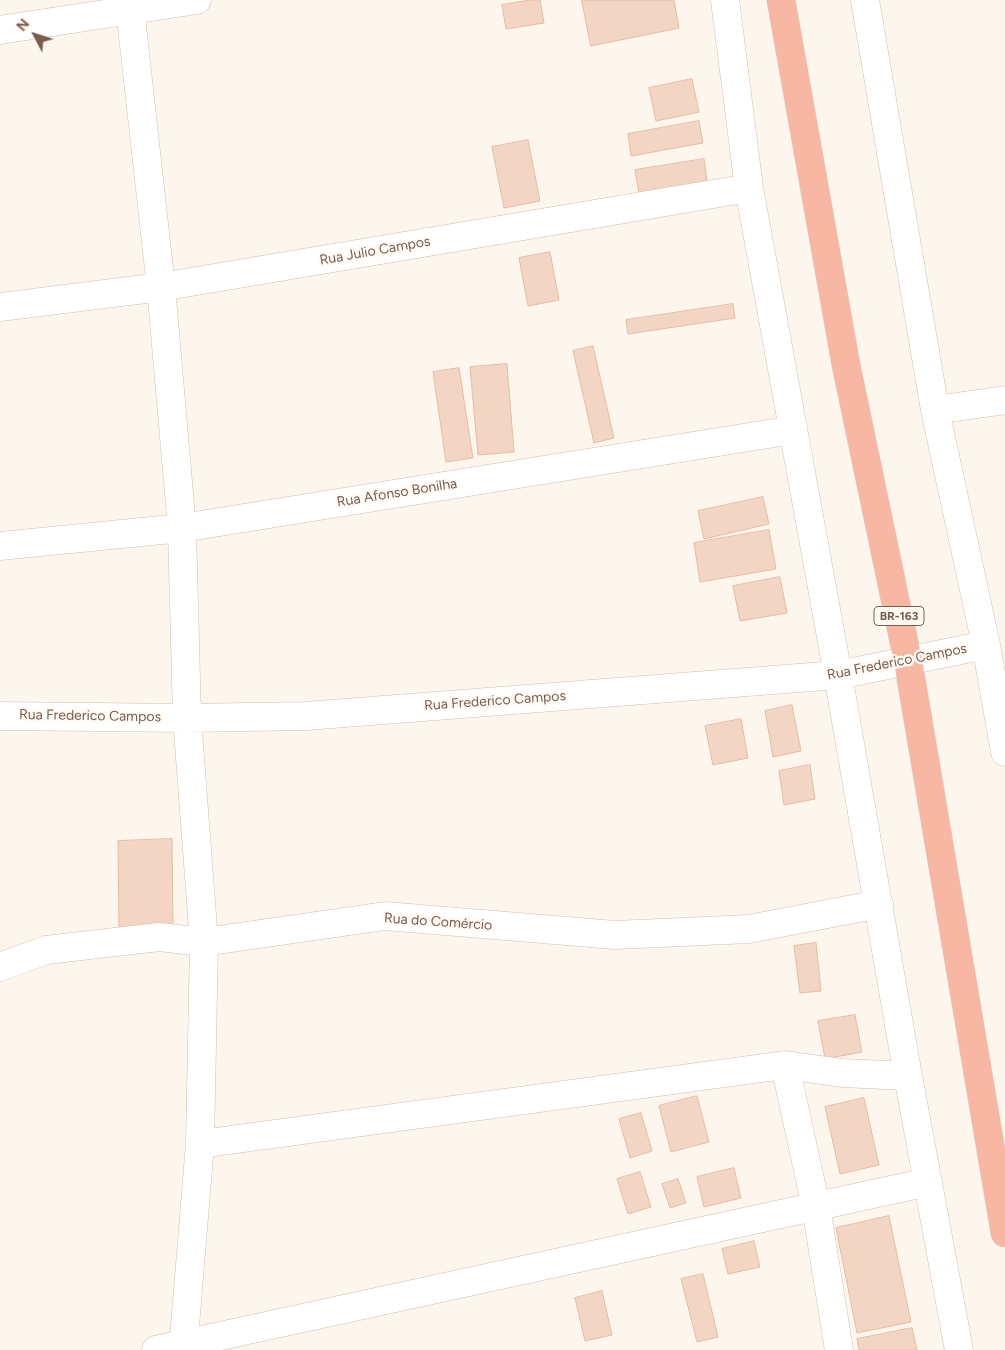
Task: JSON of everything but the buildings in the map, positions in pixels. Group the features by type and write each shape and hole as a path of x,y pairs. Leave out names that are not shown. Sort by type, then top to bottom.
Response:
{"highway":[{"name":"BR-163","path":"781,0 846,365 908,661 1005,1234"}],"street":[{"path":"0,30 129,5 197,0"},
{"path":"725,0 749,188 959,1350"},
{"path":"865,0 935,410 986,645 999,679 1005,752"},
{"path":"129,5 161,287 182,528 187,718 204,942 200,1144 184,1347"},
{"name":"Rua Julio Campos","path":"0,307 161,287 749,188"},
{"path":"935,410 1005,400"},
{"name":"Rua Afonso Bonilha","path":"0,546 182,528 793,430"},
{"name":"Rua Frederico Campos","path":"0,716 187,718 306,716 838,675 986,645"},
{"name":"Rua do Comércio","path":"0,967 46,950 159,938 204,942 385,916 615,935 749,929 879,904"},
{"path":"200,1144 785,1064 842,1074 908,1076"},
{"path":"785,1064 816,1207 839,1350"},
{"path":"156,1350 184,1347 928,1182"}]}
